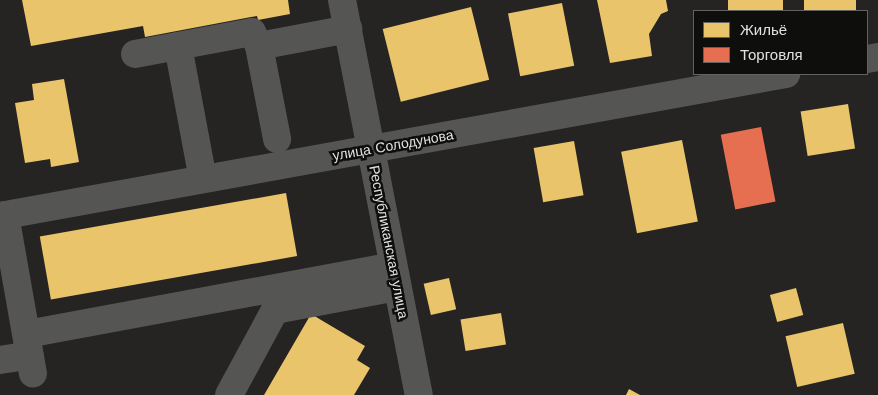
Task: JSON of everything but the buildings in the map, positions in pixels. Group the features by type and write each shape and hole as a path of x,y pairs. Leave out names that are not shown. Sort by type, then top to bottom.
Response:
{"street":[{"name":"Республиканская улица","path":"342,0 419,395"},
{"path":"259,46 348,29"},
{"path":"135,54 252,32 259,46 277,139"},
{"path":"178,46 203,179"},
{"name":"улица Солодунова","path":"2,215 780,75"},
{"path":"2,215 30,354"},
{"path":"0,360 395,277"},
{"path":"229,395 276,310 395,277"}]}
